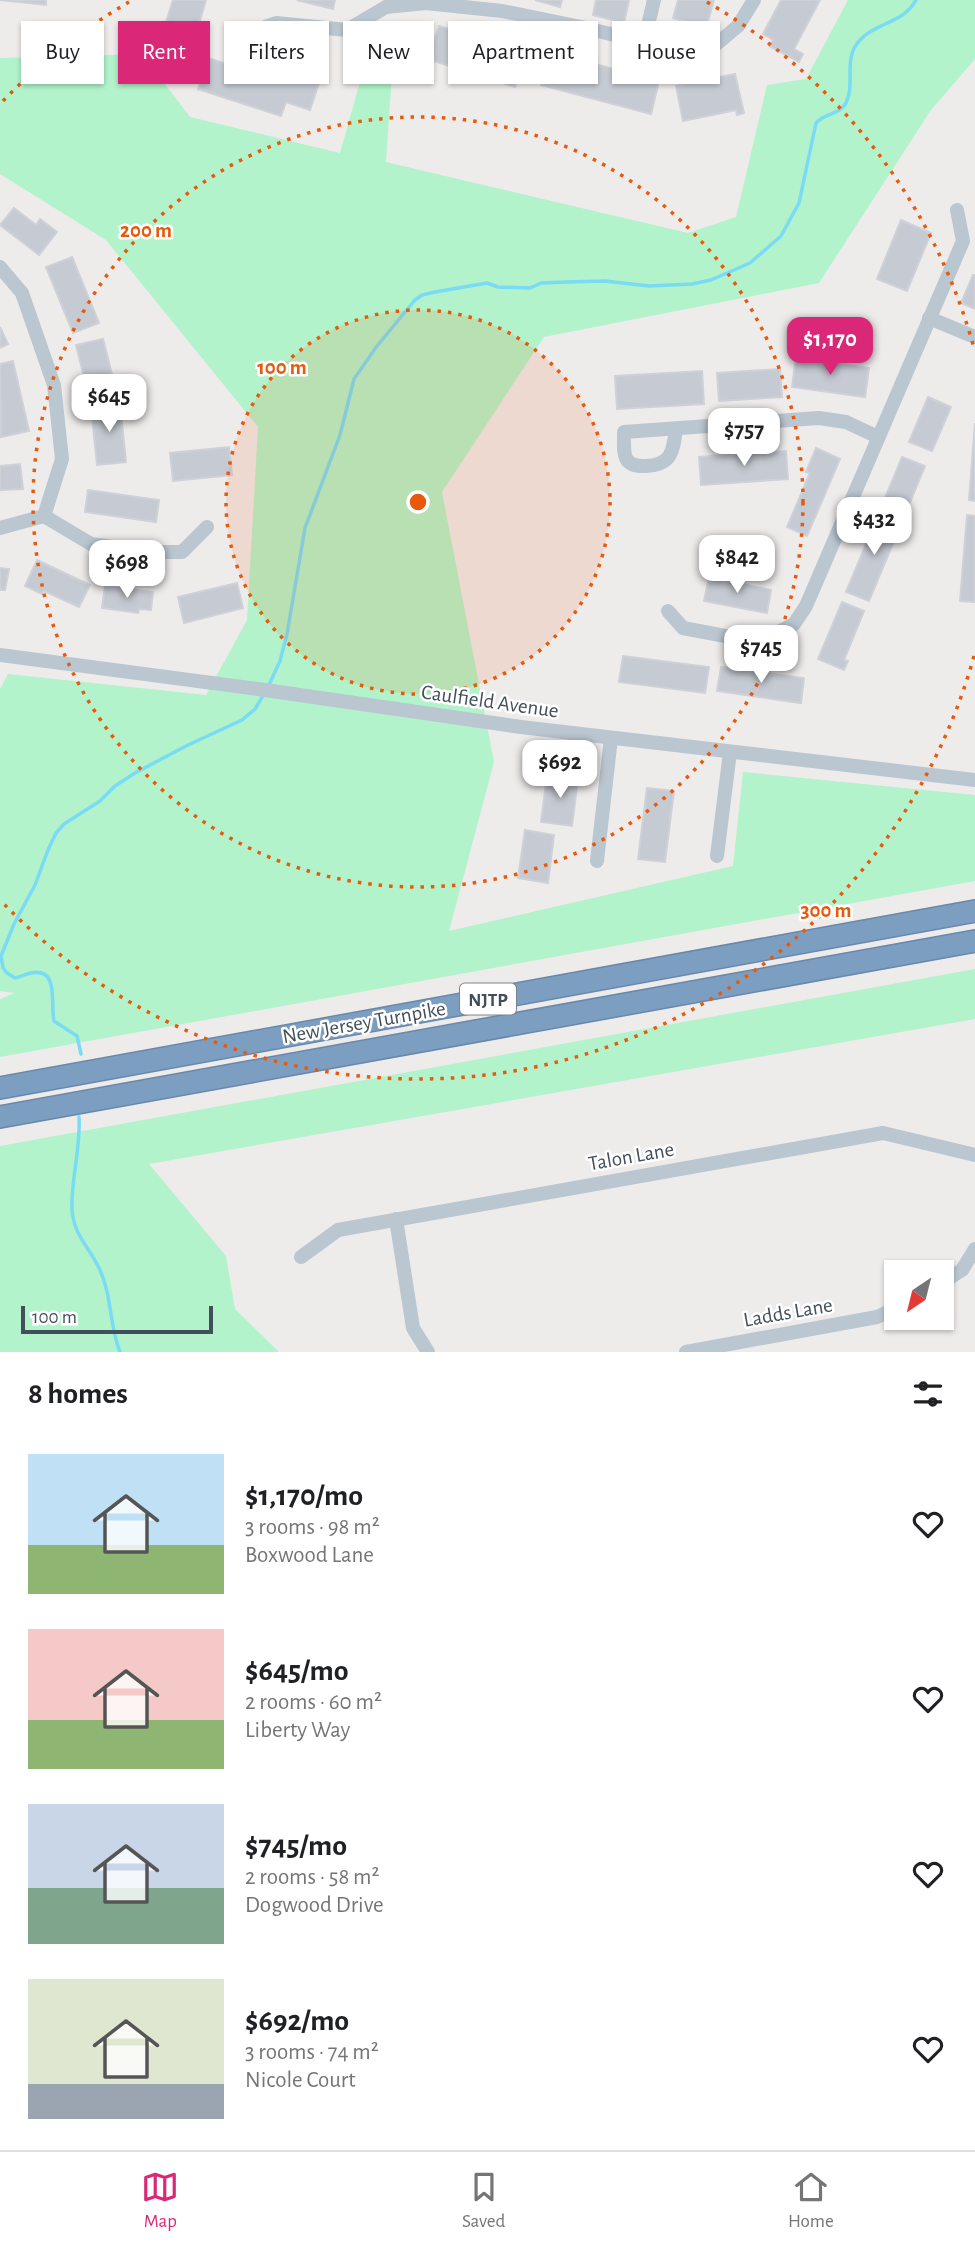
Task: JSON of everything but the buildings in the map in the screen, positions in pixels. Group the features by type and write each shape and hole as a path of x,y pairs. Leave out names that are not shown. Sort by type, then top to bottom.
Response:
{"highway":[{"name":"New Jersey Turnpike","path":"0,1088 975,911"},
{"name":"New Jersey Turnpike","path":"0,1117 975,941"}],"street":[{"path":"649,21 654,0"},
{"path":"720,41 737,26 754,0"},
{"path":"329,28 347,30 386,7 426,3 503,5 612,34"},
{"path":"668,611 683,628 752,641 771,636 794,624 806,606 963,241 957,210"},
{"path":"0,267 22,293 54,384 62,459 44,516"},
{"path":"929,318 975,337"},
{"path":"676,429 671,453 657,466 631,465 624,454 624,432 818,418 846,422 878,437"},
{"path":"0,528 44,516 91,544 147,552 182,552 207,527"},
{"name":"Caulfield Avenue","path":"0,655 611,738 975,780"},
{"path":"597,861 611,738"},
{"path":"717,856 730,752"},
{"name":"Talon Lane","path":"300,1257 338,1230 883,1133 975,1155"},
{"path":"396,1219 413,1328 428,1352"},
{"path":"954,1275 962,1270 975,1249"},
{"name":"Ladds Lane","path":"686,1352 884,1314"}],"green space":[{"path":"848,0 975,0 975,59 931,110 819,283 544,337 442,492 494,762 449,931 733,866 743,772 975,795 975,881 0,1057 0,999 15,993 0,991 0,689 8,674 206,695 247,620 258,427 106,240 0,174 0,58 21,57 21,84 104,84 104,55 118,55 118,84 165,84 190,117 340,153 359,84 391,84 386,162 688,233 736,217 767,85 806,79"},
{"path":"975,969 975,1019 149,1164 226,1256 235,1309 279,1352 0,1352 0,1146"}],"waterway":[{"path":"268,687 280,661 287,634 305,528 340,435 354,379 415,300 422,295 487,283 498,287 530,288 541,283 605,281 649,286 692,284 711,280 750,263 781,236 799,203 816,123 846,103 850,87 850,63 855,47 866,34 904,14 916,0"},
{"path":"81,1054 77,1036 54,1021 52,988 46,976 31,973 15,978 3,968 1,956 56,833 64,824 100,801 115,786 135,773 242,720 255,709 264,694"},
{"path":"79,1117 72,1197 73,1218 78,1233 103,1278 120,1352"}]}
